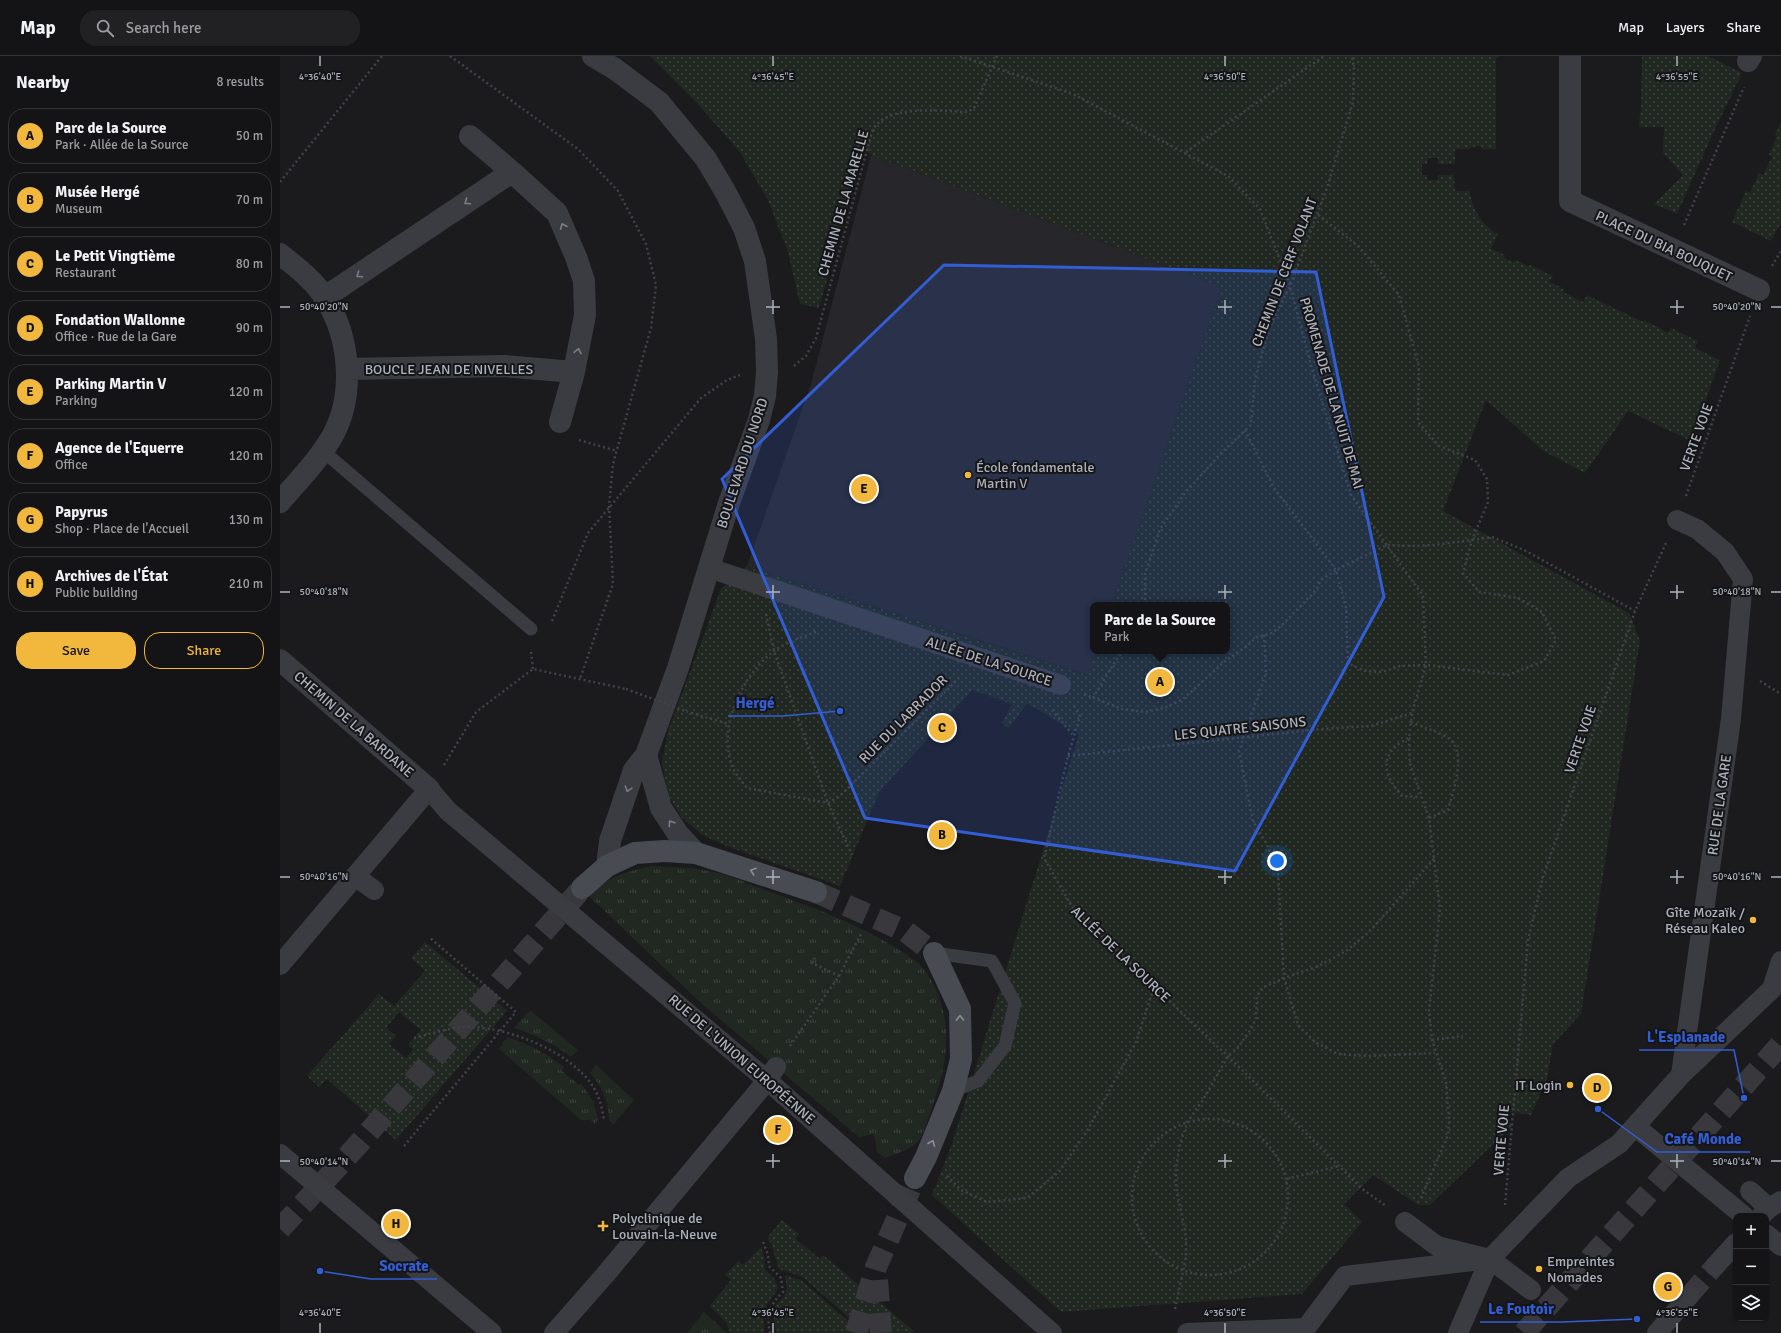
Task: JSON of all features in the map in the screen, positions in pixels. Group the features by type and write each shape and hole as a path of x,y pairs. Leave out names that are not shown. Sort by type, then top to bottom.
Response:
{"main road":[{"path":"582,888 607,866 635,853 665,851 696,854 816,892"},
{"path":"915,1178 926,1157 953,1091 960,1059 960,1009 934,953"}],"street":[{"name":"BOULEVARD DU NORD","path":"593,56 615,69 659,102 706,160 726,193 744,228 755,261 766,339 757,372 765,396 759,420 729,503 678,668 646,755 634,770 610,841 607,866"},
{"name":"PLACE DU BIA BOUQUET","path":"1570,56 1570,202 1759,290"},
{"path":"470,136 557,213 576,257 584,281 585,315 574,372 560,422"},
{"path":"325,297 512,172"},
{"path":"280,254 308,277 325,297 334,313 341,332 346,354 347,369 346,389 341,414 334,434 323,451 280,502"},
{"name":"BOUCLE JEAN DE NIVELLES","path":"347,369 504,366 574,372"},
{"name":"RUE DE LA GARE","path":"1677,520 1697,528 1725,552 1743,579 1731,719 1681,1075"},
{"name":"ALLÉE DE LA SOURCE","path":"709,568 1061,685"},
{"name":"CHEMIN DE LA BARDANE","path":"280,660 429,789"},
{"path":"646,755 662,808 678,834 696,854"},
{"path":"280,965 429,789"},
{"name":"RUE DE L'UNION EUROPÉENNE","path":"429,789 448,811 768,1078 1052,1333"},
{"path":"355,876 374,890"},
{"path":"1460,1332 1490,1259 1568,1178 1620,1144 1681,1075 1772,989 1781,961"},
{"path":"554,1333 606,1275 768,1078"},
{"path":"1636,1127 1740,1213"},
{"path":"280,1154 492,1333"},
{"path":"1750,1191 1770,1208"},
{"path":"1406,1222 1437,1246 1490,1259 1531,1290"},
{"path":"1769,1236 1781,1246"},
{"path":"1715,1266 1733,1245"},
{"path":"1187,1333 1306,1328 1345,1276 1490,1259"},
{"path":"1657,1333 1689,1296"}],"lane":[{"path":"323,451 531,629"},
{"path":"934,953 992,961 1015,1003 1005,1046 978,1081 953,1091"}],"path":[{"path":"280,182 382,56"},
{"name":"PROMENADE DE LA NUIT DE MAI","path":"960,56 1073,94 1186,152 1228,176 1260,209 1290,286 1312,369 1351,495 1423,596 1426,665 1412,712 1409,738 1410,764 1420,797 1429,818 1440,909 1429,1011 1435,1053 1446,1082 1448,1103 1448,1135 1418,1205 1406,1222"},
{"name":"CHEMIN DE LA MARELLE","path":"551,624 588,533 701,398 727,380 757,372 792,368 806,356 816,338 870,140 876,126 888,116 904,112 967,112 974,108 997,56"},
{"path":"1186,152 1324,56"},
{"name":"CHEMIN DE CERF VOLANT","path":"1145,602 1145,574 1160,528 1185,493 1221,453 1251,425 1255,379 1269,329 1290,286 1327,188 1353,102 1354,70 1352,56"},
{"path":"1673,251 1748,77 1750,58"},
{"path":"1245,430 1274,488 1336,570 1346,608 1348,663 1364,670 1382,672 1400,666 1426,665 1508,675 1544,661 1556,640 1542,612 1518,598 1479,592 1463,573 1472,540 1488,502 1487,479 1474,460 1439,446 1418,422 1419,366 1399,295 1359,247 1317,214"},
{"name":"VERTE VOIE","path":"1504,1210 1506,1203 1528,940 1543,877 1635,610 1677,520 1759,290 1781,251"},
{"path":"560,422 562,435 617,451"},
{"path":"1061,685 1122,709 1144,712 1164,708 1182,700 1224,662 1248,646 1257,637 1272,633 1282,625 1316,590 1321,580 1336,570 1387,545 1411,546 1492,537 1524,550 1635,610"},
{"path":"761,586 774,651 828,803 852,855"},
{"path":"531,629 520,640 530,645 534,669"},
{"path":"1264,635 1266,673 1239,751 1253,821 1266,843 1278,872 1284,978 1298,1025 1315,1042 1338,1054 1367,1056 1435,1053"},
{"path":"774,651 749,677 739,695 729,724 728,744 733,768 748,788 828,803"},
{"path":"1093,698 1116,660 1121,654"},
{"path":"429,789 476,712 534,669 626,690 688,712 729,724"},
{"name":"RUE DU LABRADOR","path":"828,803 842,794 962,675"},
{"name":"ALLÉE DE LA SOURCE","path":"1061,685 1080,716 1073,735 1044,858 1074,910 1228,1056 1361,1188 1406,1222"},
{"path":"1049,707 1073,735"},
{"name":"LES QUATRE SAISONS","path":"1068,756 1371,726 1412,712"},
{"path":"1411,722 1448,738 1456,746 1459,771 1448,810 1429,818"},
{"path":"1409,738 1393,748 1386,765 1390,782 1402,796 1420,797"},
{"path":"1175,1310 1186,1257 1186,1236 1176,1187 1176,1168 1180,1144 1188,1121 1203,1100 1228,1056 1237,1049 1251,1029 1256,1018 1257,997 1262,988 1284,978 1319,966 1346,951 1370,931 1434,859"},
{"path":"768,1078 839,976 862,932"},
{"path":"404,1146 516,1012 429,937"},
{"path":"815,958 812,963 839,976"},
{"path":"926,1157 961,1190 987,1202 1027,1198 1059,1172 1087,1131 1136,1042 1154,987"},
{"path":"414,1038 444,1030 471,1027 499,1031 533,1041 560,1056 583,1075 593,1087 602,1106 604,1120"},
{"path":"1432,1040 1463,1036"},
{"path":"1220,1118 1250,1129 1274,1150 1287,1180 1288,1208 1280,1234 1262,1256 1238,1270 1210,1275 1183,1270 1155,1253 1137,1226 1131,1194 1139,1162 1159,1136 1188,1121 1220,1118"},
{"path":"1287,1180 1339,1166"},
{"path":"763,1242 768,1255 769,1266 781,1278 783,1292 774,1300 768,1314 770,1333"}],"highlighted area":[{"path":"944,265 1316,272 1384,597 1235,871 865,818 722,479"}],"shaded area":[{"name":"École fondamentale Martin V","path":"871,155 1222,287 1113,602 1090,602 1090,654 1095,654 1088,675 747,566 811,384"}],"green space":[{"path":"650,56 1501,56 1496,58 1496,149 1482,149 1481,146 1471,147 1470,149 1455,149 1455,164 1438,164 1438,158 1428,158 1427,164 1422,164 1422,175 1427,175 1428,180 1438,180 1438,175 1454,175 1455,191 1470,191 1475,210 1487,226 1498,234 1491,249 1505,255 1504,258 1513,262 1515,260 1529,266 1530,265 1553,276 1550,282 1564,289 1563,292 1583,302 1587,295 1643,322 1644,320 1668,333 1671,328 1698,341 1695,348 1720,360 1691,441 1628,411 1585,473 1542,450 1486,400 1443,511 1629,613 1640,641 1581,1014 1553,1044 1547,1079 1531,1115 1504,1111 1512,1126 1430,1205 1418,1205 1373,1175 1344,1204 1362,1222 1302,1294 1061,1312 932,1195 952,1144 1079,734 1027,703 1009,728 1002,723 1012,704 972,690 879,792 840,886 726,846 702,835 682,818 668,795 662,762 668,731 721,589 747,566 1087,675 1095,654 1230,654 1230,602 1113,602 1222,287 871,155 863,148 819,308 800,304 788,252 768,200 740,152 697,103"},
{"path":"1642,56 1708,56 1742,73 1677,214 1654,204 1683,175 1663,153 1664,127 1639,127 1641,111"},
{"path":"1781,122 1781,223 1771,241 1732,222 1746,191 1750,193 1759,173 1763,175 1772,157 1769,155"},
{"path":"651,866 680,867 716,872 736,879 849,923 908,955 920,964 938,993 945,1022 946,1052 940,1082 927,1122 921,1137 915,1145 907,1150 885,1158 877,1152 874,1134 859,1137 703,1005 589,896 610,879"},
{"path":"425,942 507,1011 396,1140 327,1079 319,1087 307,1076 379,994 394,1006 425,971 411,958","holes":["399,1012 421,1030 408,1045 413,1049 406,1058 389,1044 396,1036 386,1028"]},
{"path":"530,1010 578,1050 571,1057 544,1040 514,1028"},
{"path":"507,1037 544,1053 564,1067 561,1070 579,1085 581,1083 593,1101 598,1119 595,1124 590,1120 581,1120 499,1049"},
{"path":"596,1065 634,1100 614,1124 609,1121 608,1107 604,1095 590,1073"},
{"path":"782,1220 799,1234 796,1239 820,1259 823,1255 914,1331 912,1333 866,1333 803,1277 779,1269 771,1243 767,1238"},
{"path":"761,1247 764,1257 765,1270 774,1278 778,1288 767,1304 764,1321 765,1333 730,1333 726,1322 710,1306 731,1280 725,1275 738,1261 743,1265"},
{"path":"785,1275 801,1280 862,1333 776,1333 774,1319 775,1306 784,1297 787,1289"},
{"path":"704,1312 727,1333 687,1333"}],"tunnel":[{"path":"280,1229 355,1148 582,888"},
{"path":"816,892 905,931 934,953"},
{"path":"1524,1333 1781,1044"},
{"path":"856,1333 876,1267 915,1178"},
{"path":"1689,1296 1715,1266"},
{"path":"877,1280 881,1333"}],"place":[{"name":"École fondamentale Martin V","path":"968,475"},
{"name":"Parking Martin V","path":"864,489"},
{"name":"Parc de la Source","path":"1160,682"},
{"name":"Hergé","path":"840,711"},
{"name":"Le Petit Vingtième","path":"942,728"},
{"name":"Musée Hergé","path":"942,835"},
{"name":"Gîte Mozaïk / Réseau Kaleo","path":"1753,920"},
{"name":"IT Login","path":"1570,1085"},
{"name":"Fondation Wallonne","path":"1597,1088"},
{"name":"L'Esplanade","path":"1744,1098"},
{"name":"Café Monde","path":"1598,1109"},
{"name":"Agence de l'Equerre","path":"778,1130"},
{"name":"Archives de l'État","path":"396,1224"},
{"name":"Polyclinique de Louvain-la-Neuve","path":"603,1226"},
{"name":"Empreintes Nomades","path":"1539,1269"},
{"name":"Socrate","path":"320,1271"},
{"name":"Papyrus","path":"1668,1287"},
{"name":"Le Foutoir","path":"1637,1319"}]}
